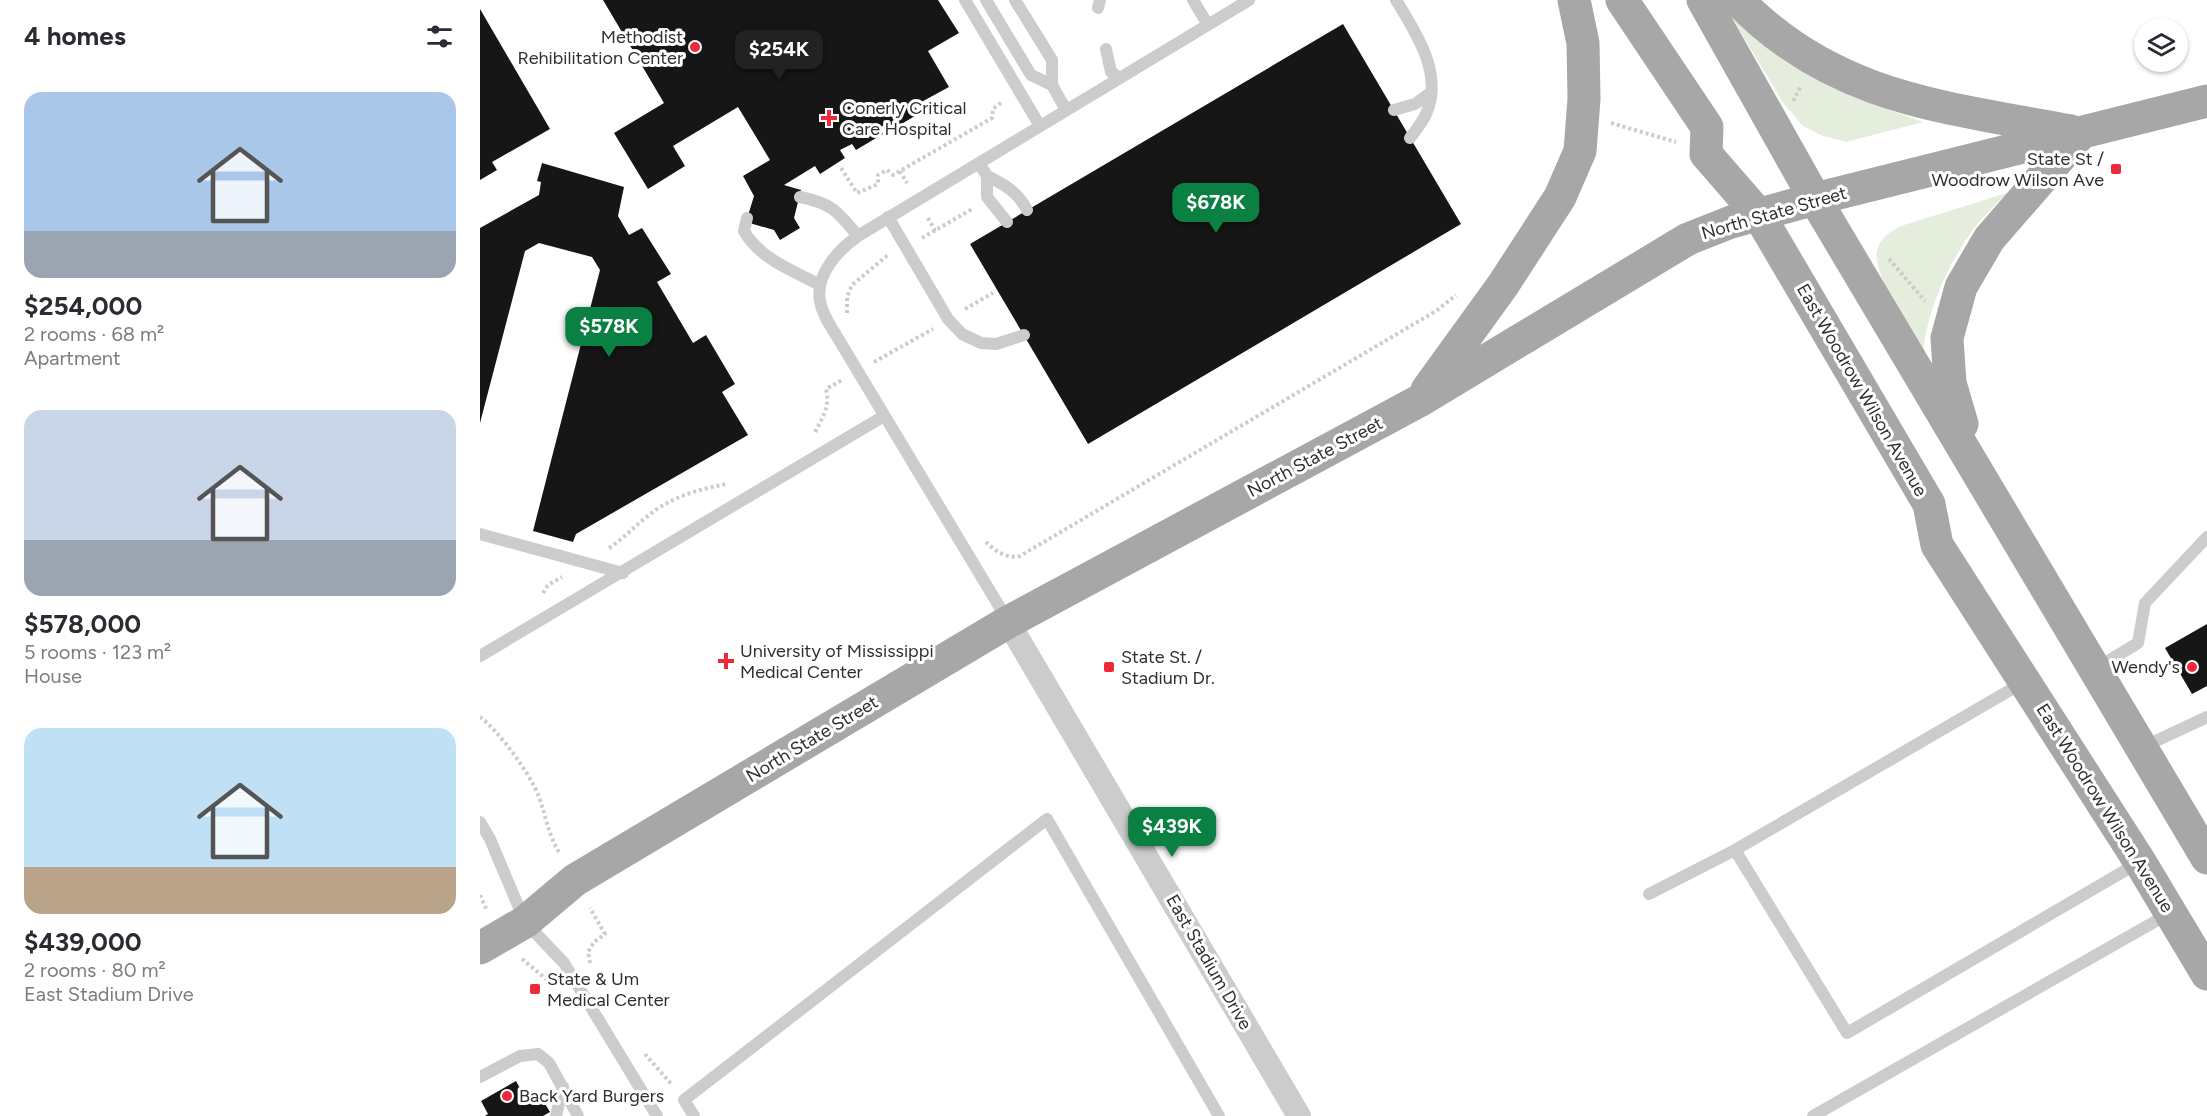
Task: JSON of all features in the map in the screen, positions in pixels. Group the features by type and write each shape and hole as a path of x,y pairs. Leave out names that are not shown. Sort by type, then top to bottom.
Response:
{"main road":[{"path":"1419,401 1503,285 1560,197 1580,151 1584,99 1582,43 1574,0"},
{"path":"1622,0 1707,127 1706,154"},
{"path":"1703,0 1815,199 2207,858"},
{"path":"1738,0 1801,54 1850,79 1923,103 2081,133"},
{"name":"North State Street","path":"501,936 575,880 1008,622 1419,401 1688,238 1731,222 1815,199 2207,101"},
{"path":"1985,483 1964,430 1950,383 1947,338 1950,325 1961,287 1989,239 2081,133"},
{"name":"East Woodrow Wilson Avenue","path":"1706,154 1759,215 1929,504 1937,545 2140,862 2207,974"}],"street":[{"name":"East Stadium Drive","path":"1008,622 1299,1116"}],"lane":[{"path":"964,0 1040,126"},
{"path":"986,0 1031,75 1052,85"},
{"path":"1015,0 1052,60 1052,85 1066,110"},
{"path":"1193,0 1208,25"},
{"path":"1008,622 824,314 820,301 820,285 828,266 846,244 858,236 1249,0"},
{"path":"1396,0 1415,32 1432,74 1426,114 1410,138"},
{"path":"1106,49 1112,72 1120,78"},
{"path":"1394,110 1416,104 1430,93"},
{"path":"979,163 987,176 987,197 1007,222"},
{"path":"987,176 1006,185 1023,201 1027,210"},
{"path":"800,197 818,200 832,207 858,236"},
{"path":"888,217 948,319 962,334 981,343 996,344 1024,335"},
{"path":"747,218 744,231 751,243 764,255 820,285"},
{"path":"480,656 884,416"},
{"path":"480,534 623,573"},
{"path":"2095,669 2138,643 2145,603 2207,537"},
{"path":"1649,894 1736,850 2025,681"},
{"path":"2142,747 2207,717"},
{"path":"694,1116 684,1100 1047,819 1219,1116"},
{"path":"480,822 490,839 501,936 564,963 657,1116"},
{"path":"1736,850 1847,1033 2140,862"},
{"path":"1814,1116 2171,912"},
{"path":"480,1077 520,1056 538,1054 549,1063 578,1116"},
{"path":"556,1116 563,1087"}],"path":[{"path":"1789,110 1803,81"},
{"path":"841,168 857,193 878,184 878,175 887,170 893,175 992,118 993,109 1002,103 1003,93"},
{"path":"1581,139 1608,122 1681,143 1706,154"},
{"path":"850,320 847,314 847,297 852,285 885,257 981,204 987,197"},
{"path":"1886,256 1932,309"},
{"path":"812,437 829,402 826,389 993,293"},
{"path":"980,536 994,550 1013,558 1020,556 1436,311 1459,293"},
{"path":"869,353 875,362"},
{"path":"534,599 543,593 548,585 623,539 648,515 671,500 699,489 729,484"},
{"path":"480,895 501,936 558,989"}],"green space":[{"path":"1729,13 1865,101 1923,122 1846,142 1823,136 1803,126 1784,104"},
{"path":"2007,193 1975,227 1948,270 1930,317 1923,351 1893,301 1880,273 1877,251 1880,242 1901,226"}],"building":[{"name":"Conerly Critical Care Hospital","path":"603,0 938,0 959,33 928,51 949,87 914,106 920,113 893,129 889,122 879,128 883,134 856,150 852,144 840,150 845,158 820,174 815,166 784,185 801,190 794,218 800,228 780,240 774,230 746,222 754,196 743,176 770,160 738,107 673,146 685,166 648,189 614,133 664,103"},
{"path":"480,9 550,129 492,162 497,170 480,180"},
{"path":"1343,24 1461,224 1088,444 970,244"},
{"path":"542,163 624,187 618,216 629,235 642,228 671,274 657,282 693,343 706,335 735,384 722,392 748,435 576,534 573,542 533,531 600,270 592,257 539,243 525,251 480,423 480,228 539,195 541,182 537,181"},
{"name":"Wendy's","path":"2207,624 2207,686 2192,694 2165,648"},
{"name":"Back Yard Burgers","path":"516,1081 526,1099 538,1092 550,1112 543,1116 485,1116 488,1114 481,1101"}],"place":[{"name":"Methodist Rehibilitation Center","path":"695,47"},
{"name":"Conerly Critical Care Hospital","path":"829,118"},
{"name":"State St / Woodrow Wilson Ave","path":"2116,169"},
{"name":"University of Mississippi Medical Center","path":"726,661"},
{"name":"State St. / Stadium Dr.","path":"1109,667"},
{"name":"Wendy's","path":"2192,667"},
{"name":"State & Um Medical Center","path":"535,989"},
{"name":"Back Yard Burgers","path":"507,1096"}]}
